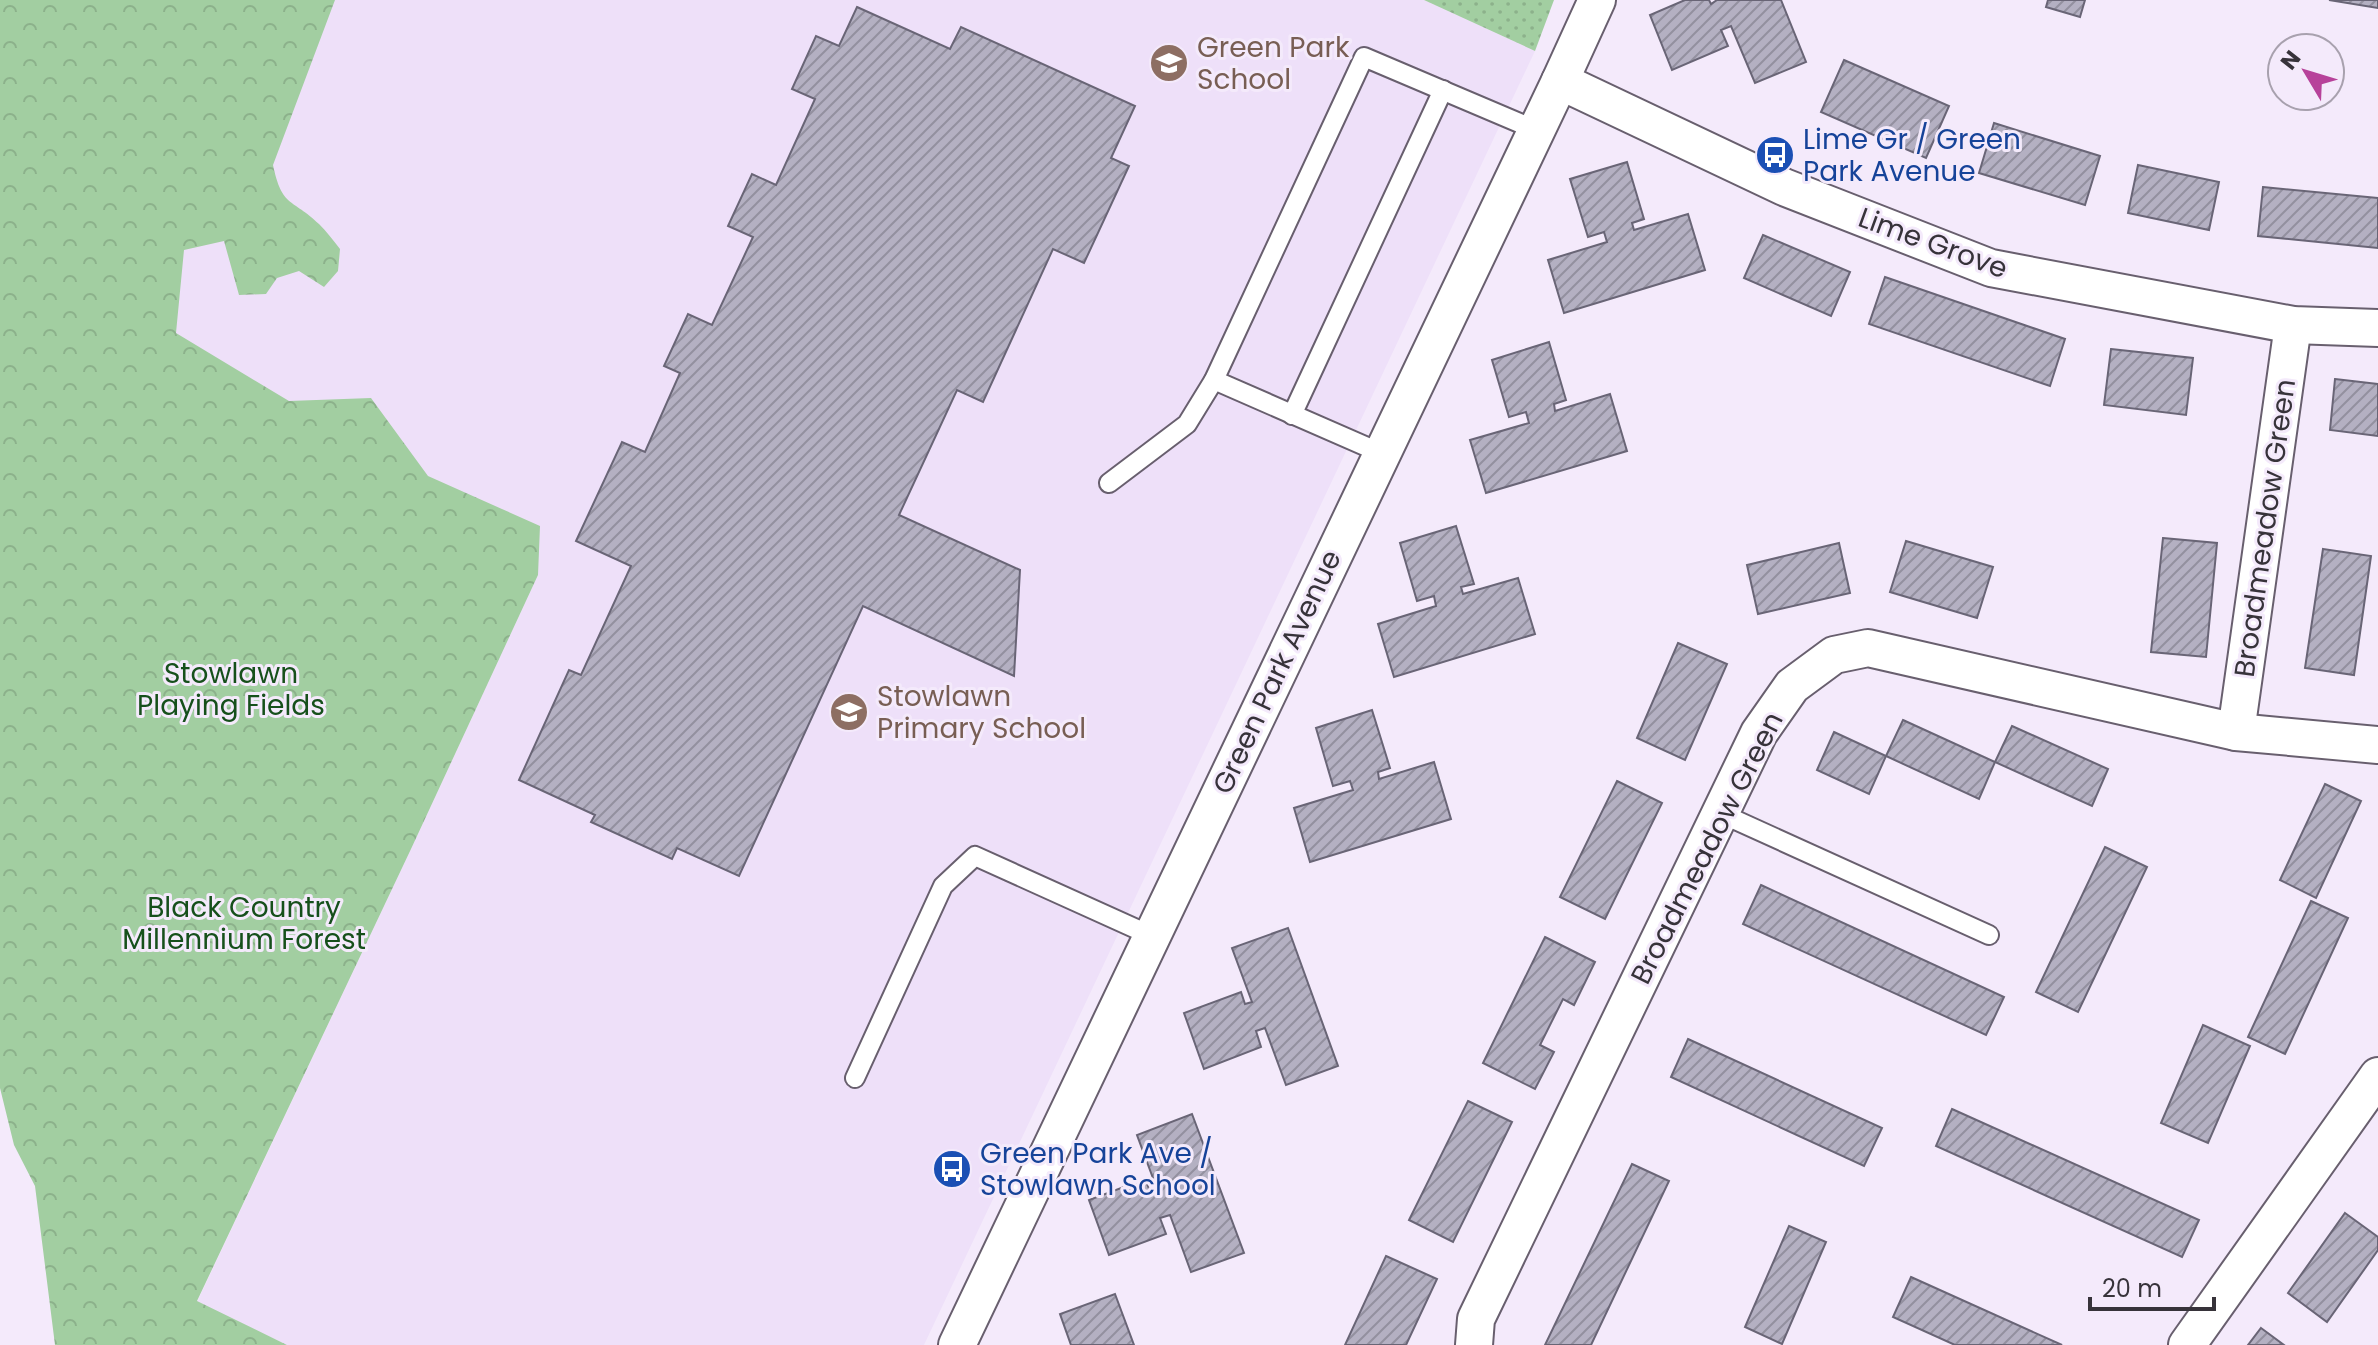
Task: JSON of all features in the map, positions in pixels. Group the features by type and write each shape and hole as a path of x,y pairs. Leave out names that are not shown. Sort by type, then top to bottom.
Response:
{"street":[{"name":"Green Park Avenue","path":"957,1345 1597,0"},
{"name":"Lime Grove","path":"1560,81 1784,187 1991,268 2293,325 2378,328"},
{"name":"Broadmeadow Green","path":"2236,732 2293,325"},
{"name":"Broadmeadow Green","path":"1474,1345 1476,1319 1759,733 1792,686 1834,655 1868,648 2236,732 2378,745"},
{"path":"2187,1345 2378,1076"}],"lane":[{"path":"1109,483 1187,424 1214,380 1364,57 1536,130"},
{"path":"1292,415 1443,90"},
{"path":"1214,380 1381,453"},
{"path":"1720,813 1989,935"},
{"path":"855,1078 943,886 975,856 1152,936"}],"shaded area":[{"name":"Stowlawn Primary School","path":"209,0 1424,0 1535,51 924,1345 287,1345 197,1302 538,575 128,387"}],"green space":[{"name":"Stowlawn Playing Fields","path":"0,0 335,0 273,165 284,196 319,224 340,249 338,271 324,287 299,271 277,278 266,294 239,295 224,241 184,250 176,333 289,401 371,398 428,476 540,526 538,575 197,1301 287,1345 55,1345 35,1186 14,1145 0,1088"},
{"path":"1424,0 1554,0 1535,51"}],"building":[{"path":"1685,0 1709,0 1711,4 1717,0 1781,0 1806,62 1755,83 1731,26 1721,30 1728,46 1672,70 1650,15"},
{"path":"2048,0 2085,0 2080,17 2046,7"},
{"path":"2329,0 2378,0 2378,8"},
{"path":"857,7 950,49 961,27 1135,106 1111,158 1129,166 1084,263 1053,249 983,402 957,390 899,515 1020,570 1014,676 863,606 739,876 677,848 672,859 591,822 595,815 519,780 569,670 581,675 631,566 576,541 622,442 645,452 680,373 664,366 688,314 712,325 753,237 728,226 752,174 776,185 815,99 792,89 816,36 839,46"},
{"path":"1844,60 1949,106 1926,158 1821,112"},
{"path":"1994,123 2100,156 2085,205 1979,173"},
{"path":"1627,162 1644,219 1632,223 1634,230 1688,214 1705,270 1564,313 1548,260 1607,242 1604,232 1588,237 1570,179"},
{"path":"2138,165 2219,182 2209,230 2128,213"},
{"path":"2263,187 2378,198 2378,248 2258,236"},
{"path":"1763,235 1850,272 1831,316 1744,278"},
{"path":"1885,277 2065,339 2050,386 1869,324"},
{"path":"1549,342 1566,400 1554,404 1555,411 1610,394 1627,451 1486,493 1470,440 1529,423 1526,412 1509,417 1492,360"},
{"path":"2111,349 2193,358 2186,415 2104,405"},
{"path":"2335,379 2378,384 2378,436 2330,430"},
{"path":"1456,526 1474,584 1461,587 1463,594 1518,578 1535,634 1394,677 1378,624 1436,606 1434,596 1417,601 1400,543"},
{"path":"2163,538 2217,543 2206,657 2151,652"},
{"path":"1906,541 1993,567 1977,618 1890,592"},
{"path":"1839,543 1850,593 1758,614 1747,565"},
{"path":"2323,549 2371,556 2354,675 2305,668"},
{"path":"1678,643 1727,664 1685,760 1637,738"},
{"path":"1372,710 1390,768 1378,772 1379,779 1434,762 1451,819 1310,862 1294,808 1353,790 1350,781 1333,786 1316,728"},
{"path":"1903,720 1995,762 1979,799 1886,756"},
{"path":"2012,726 2108,769 2092,806 1995,762"},
{"path":"1834,732 1886,756 1869,794 1817,770"},
{"path":"1617,781 1662,803 1605,919 1560,897"},
{"path":"2325,784 2361,801 2316,898 2280,880"},
{"path":"2105,847 2147,867 2078,1012 2036,992"},
{"path":"1761,885 2004,997 1986,1035 1743,924"},
{"path":"2311,901 2348,918 2285,1054 2248,1037"},
{"path":"1288,928 1338,1066 1286,1085 1265,1028 1256,1031 1261,1047 1204,1069 1184,1013 1241,992 1245,1004 1252,1002 1232,948"},
{"path":"1545,937 1595,962 1574,1005 1563,999 1540,1045 1554,1052 1535,1089 1483,1063"},
{"path":"2203,1025 2250,1046 2208,1143 2161,1123"},
{"path":"1688,1039 1882,1128 1864,1166 1671,1077"},
{"path":"1468,1101 1512,1122 1453,1242 1409,1220"},
{"path":"1952,1109 2199,1220 2182,1257 1936,1146"},
{"path":"1192,1114 1244,1253 1191,1272 1170,1215 1160,1218 1166,1234 1109,1255 1089,1200 1145,1179 1150,1191 1157,1189 1137,1135"},
{"path":"1632,1164 1669,1181 1591,1345 1545,1345"},
{"path":"2345,1213 2378,1237 2378,1250 2327,1322 2288,1293"},
{"path":"1789,1226 1826,1242 1782,1344 1745,1327"},
{"path":"1386,1256 1437,1279 1406,1345 1345,1345"},
{"path":"1911,1277 2062,1345 1955,1345 1893,1317"},
{"path":"1115,1294 1134,1345 1071,1345 1060,1314"},
{"path":"2261,1328 2284,1345 2248,1345"}],"place":[{"name":"Green Park School","path":"1169,63"},
{"name":"Lime Gr / Green Park Avenue","path":"1775,155"},
{"name":"Stowlawn Primary School","path":"849,712"},
{"name":"Green Park Ave / Stowlawn School","path":"952,1169"}],"park label":[{"name":"Black Country Millennium Forest","path":"244,923"}]}
